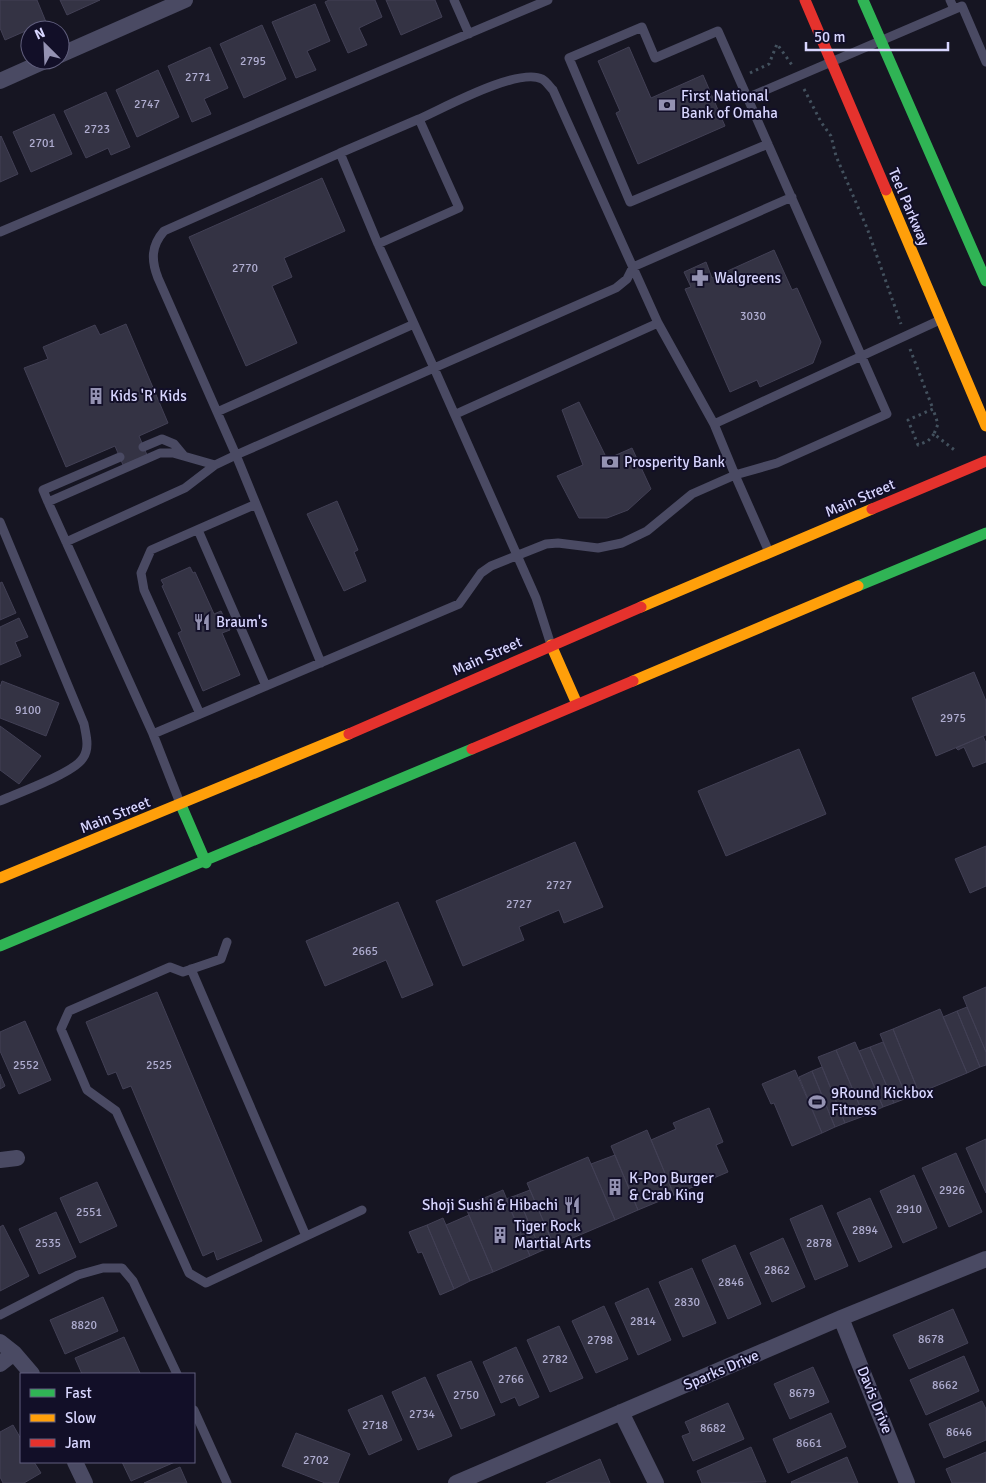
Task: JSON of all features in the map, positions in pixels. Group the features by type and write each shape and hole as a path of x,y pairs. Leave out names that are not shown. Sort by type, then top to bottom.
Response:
{"main road":[{"name":"Teel Parkway","path":"805,0 986,426"},
{"path":"863,0 986,281"},
{"name":"Main Street","path":"0,878 181,805 551,645 986,461"},
{"path":"0,946 206,863 577,704 986,533"},
{"path":"551,645 577,704"},
{"path":"181,805 206,863"}],"street":[{"path":"70,50 186,0"},
{"path":"0,81 25,70"},
{"path":"0,1160 17,1158"},
{"name":"Sparks Drive","path":"456,1483 841,1318 986,1259"},
{"name":"Davis Drive","path":"841,1318 907,1483"},
{"path":"0,1342 14,1353 31,1373"},
{"path":"0,1364 14,1353"},
{"path":"621,1412 656,1483"},
{"path":"75,1463 84,1483"}],"lane":[{"path":"454,0 468,34"},
{"path":"0,232 548,0"},
{"path":"950,0 954,9"},
{"path":"747,98 962,6 986,62"},
{"path":"153,734 459,604 484,570 546,544 558,543 598,548 622,543 648,531 692,494 735,475 777,463 887,414 792,197 768,144 747,98 738,79 718,31 655,58 642,27 569,58 630,202 768,144"},
{"path":"322,663 236,456 153,265 156,240 164,231 509,79 527,77 542,79 553,90 658,324 714,424 770,553"},
{"path":"378,244 459,208 419,120"},
{"path":"340,153 378,244 456,414 536,598 551,645"},
{"path":"66,542 185,488 215,465 616,288 628,279 634,267 792,197"},
{"path":"714,424 940,320"},
{"path":"217,412 414,324"},
{"path":"456,414 658,324"},
{"path":"143,447 162,439 174,444 184,456"},
{"path":"48,502 160,453 184,456 215,465"},
{"path":"120,457 43,490 153,734 181,805"},
{"path":"200,714 144,590 141,573 151,550 256,504"},
{"path":"0,522 84,724 87,747 83,760 58,776 0,801"},
{"path":"198,530 266,686"},
{"path":"227,942 221,959 183,972 170,967 69,1011 61,1029 87,1090 116,1111 188,1273 206,1283 362,1210"},
{"path":"191,969 306,1236"},
{"path":"0,1315 78,1275 103,1268 122,1268 134,1281 177,1373"},
{"path":"195,1412 227,1483"}],"path":[{"path":"738,79 770,64 777,44 788,58 821,122 831,136 836,156 867,228 933,409 938,424 934,434 928,441 918,445 908,420 933,409"},
{"path":"934,434 959,454"}],"building":[{"path":"0,0 37,0 45,20 20,20 20,33 5,40 0,28"},
{"path":"60,0 100,0 67,15"},
{"path":"329,0 375,0 382,17 359,28 367,45 348,53 325,2"},
{"path":"386,0 435,0 442,17 401,35"},
{"path":"315,4 330,41 307,51 316,70 296,78 272,22"},
{"path":"262,25 286,79 244,98 220,44"},
{"path":"210,47 228,88 204,99 211,114 192,122 168,66"},
{"name":"First National Bank of Omaha","path":"629,47 651,98 703,75 725,126 638,164 616,113 620,111 598,61"},
{"path":"158,70 179,117 137,137 116,90"},
{"path":"106,92 130,147 111,155 108,148 86,158 64,111"},
{"path":"54,114 72,154 31,172 13,132"},
{"path":"0,137 18,174 0,182"},
{"path":"322,178 345,231 284,258 292,277 272,286 297,343 246,366 189,237"},
{"name":"Walgreens","path":"774,250 792,290 797,288 821,342 813,363 760,387 757,380 730,392 685,289 691,287 684,272 706,262 712,278"},
{"name":"Kids 'R' Kids","path":"126,324 168,423 139,436 147,455 123,465 115,446 66,467 24,368 48,359 43,347 95,325 100,335"},
{"name":"Prosperity Bank","path":"579,402 607,459 632,448 651,489 628,510 607,518 579,518 557,476 583,465 562,410"},
{"path":"337,501 358,550 354,552 366,581 344,591 307,514"},
{"name":"Braum's","path":"190,567 193,573 195,572 214,614 221,611 230,630 222,633 240,675 203,691 178,633 182,631 161,580"},
{"path":"2,582 16,613 0,620 0,583"},
{"path":"19,618 28,637 15,642 21,656 0,665 0,627"},
{"path":"974,672 986,701 986,735 936,756 912,698"},
{"path":"2,681 59,703 46,736 0,718 0,687"},
{"path":"0,726 41,756 19,784 0,770"},
{"path":"983,736 986,743 986,762 973,767 964,747 958,750 956,748"},
{"path":"799,749 826,814 726,856 698,791"},
{"path":"575,842 603,907 564,923 559,910 519,927 524,940 463,966 436,901"},
{"path":"986,846 986,886 970,893 955,859"},
{"path":"398,902 433,985 402,998 386,960 325,986 306,941"},
{"path":"986,987 986,1052 963,997"},
{"path":"157,992 262,1241 217,1260 214,1251 203,1256 131,1086 123,1089 116,1072 108,1075 86,1022"},
{"path":"967,1007 986,1052 986,1065 980,1067 957,1011"},
{"path":"940,1009 967,1073 919,1093 893,1029"},
{"path":"957,1011 980,1067 967,1073 943,1017"},
{"path":"25,1021 51,1080 19,1094 0,1051 0,1032"},
{"path":"893,1029 919,1093 907,1098 880,1034"},
{"path":"855,1042 883,1107 864,1116 836,1050"},
{"path":"883,1042 907,1098 894,1103 870,1047"},
{"path":"870,1047 894,1103 883,1107 859,1051"},
{"path":"836,1050 864,1116 845,1123 818,1057"},
{"path":"822,1067 845,1123 835,1127 812,1071"},
{"path":"795,1070 822,1133 792,1146 774,1103 771,1104 762,1084"},
{"name":"9Round Kickbox Fitness","path":"812,1071 835,1127 822,1133 799,1077"},
{"path":"0,1074 5,1086 0,1089"},
{"path":"709,1108 723,1142 716,1145 728,1172 674,1195 651,1140 676,1129 673,1123"},
{"path":"647,1130 674,1195 638,1210 611,1146"},
{"path":"986,1139 986,1193 966,1148"},
{"path":"956,1153 982,1212 949,1227 922,1168"},
{"name":"K-Pop Burger & Crab King","path":"615,1155 638,1210 615,1220 591,1164"},
{"name":"Shoji Sushi & Hibachi","path":"588,1157 615,1220 554,1246 527,1183"},
{"path":"914,1175 937,1228 903,1243 880,1191"},
{"path":"97,1182 117,1226 80,1243 60,1198"},
{"name":"Tiger Rock Martial Arts","path":"503,1190 530,1256 493,1272 465,1206"},
{"path":"530,1190 554,1246 541,1251 517,1195"},
{"path":"517,1195 541,1251 530,1256 506,1199"},
{"path":"870,1198 892,1247 859,1262 837,1213"},
{"path":"822,1205 848,1266 815,1280 790,1219"},
{"path":"56,1212 76,1257 39,1274 19,1229"},
{"path":"469,1215 493,1272 470,1281 446,1225"},
{"path":"443,1218 470,1281 454,1289 427,1225"},
{"path":"3,1225 29,1276 0,1291 0,1227"},
{"path":"427,1225 454,1289 440,1295 422,1252 418,1253 409,1232"},
{"path":"783,1238 805,1287 772,1302 750,1253"},
{"path":"735,1245 761,1304 728,1319 702,1260"},
{"path":"692,1268 716,1323 683,1337 659,1282"},
{"path":"648,1288 671,1340 638,1355 615,1303"},
{"path":"103,1297 118,1331 65,1354 50,1320"},
{"path":"604,1306 628,1359 596,1373 572,1321"},
{"path":"953,1309 968,1343 909,1369 893,1335"},
{"path":"559,1326 583,1378 550,1392 527,1340"},
{"path":"124,1337 140,1373 82,1373 75,1358"},
{"path":"516,1347 539,1397 519,1406 515,1397 501,1403 483,1362"},
{"path":"964,1356 979,1391 926,1415 910,1380"},
{"path":"471,1361 495,1415 461,1429 437,1375"},
{"path":"813,1367 829,1402 790,1419 774,1384"},
{"path":"425,1377 452,1436 418,1450 392,1392"},
{"path":"382,1395 402,1440 369,1455 348,1410"},
{"path":"982,1401 986,1409 986,1440 944,1458 929,1424"},
{"path":"728,1403 744,1439 693,1461 682,1436 690,1433 685,1422"},
{"path":"831,1413 846,1447 788,1473 773,1439"},
{"path":"13,1425 20,1437 20,1463 35,1463 41,1473 24,1483 3,1483 0,1477 0,1432"},
{"path":"296,1433 350,1454 338,1483 325,1483 282,1466"},
{"path":"751,1447 766,1482 702,1483 697,1471"},
{"path":"986,1452 986,1483 952,1483 946,1469"},
{"path":"847,1457 858,1483 791,1482"},
{"path":"600,1459 610,1483 546,1483"},
{"path":"122,1463 173,1463 131,1481"},
{"path":"180,1467 187,1483 144,1483"}],"traffic: fast":[{"path":"863,0 986,281"},
{"path":"858,586 986,533"},
{"path":"0,946 472,749"},
{"path":"181,805 206,863"}],"traffic: slow":[{"path":"886,190 986,426"},
{"path":"641,607 872,509"},
{"path":"633,681 858,586"},
{"path":"551,645 577,704"},
{"path":"0,878 349,734"}],"traffic: jam":[{"path":"805,0 886,190"},
{"path":"872,509 986,461"},
{"path":"349,734 641,607"},
{"path":"472,749 633,681"}],"place":[{"name":"First National Bank of Omaha","path":"667,105"},
{"name":"Walgreens","path":"700,278"},
{"name":"Kids 'R' Kids","path":"96,396"},
{"name":"Prosperity Bank","path":"610,462"},
{"name":"Braum's","path":"202,622"},
{"name":"9Round Kickbox Fitness","path":"817,1102"},
{"name":"K-Pop Burger & Crab King","path":"615,1187"},
{"name":"Shoji Sushi & Hibachi","path":"572,1205"},
{"name":"Tiger Rock Martial Arts","path":"500,1235"}]}
